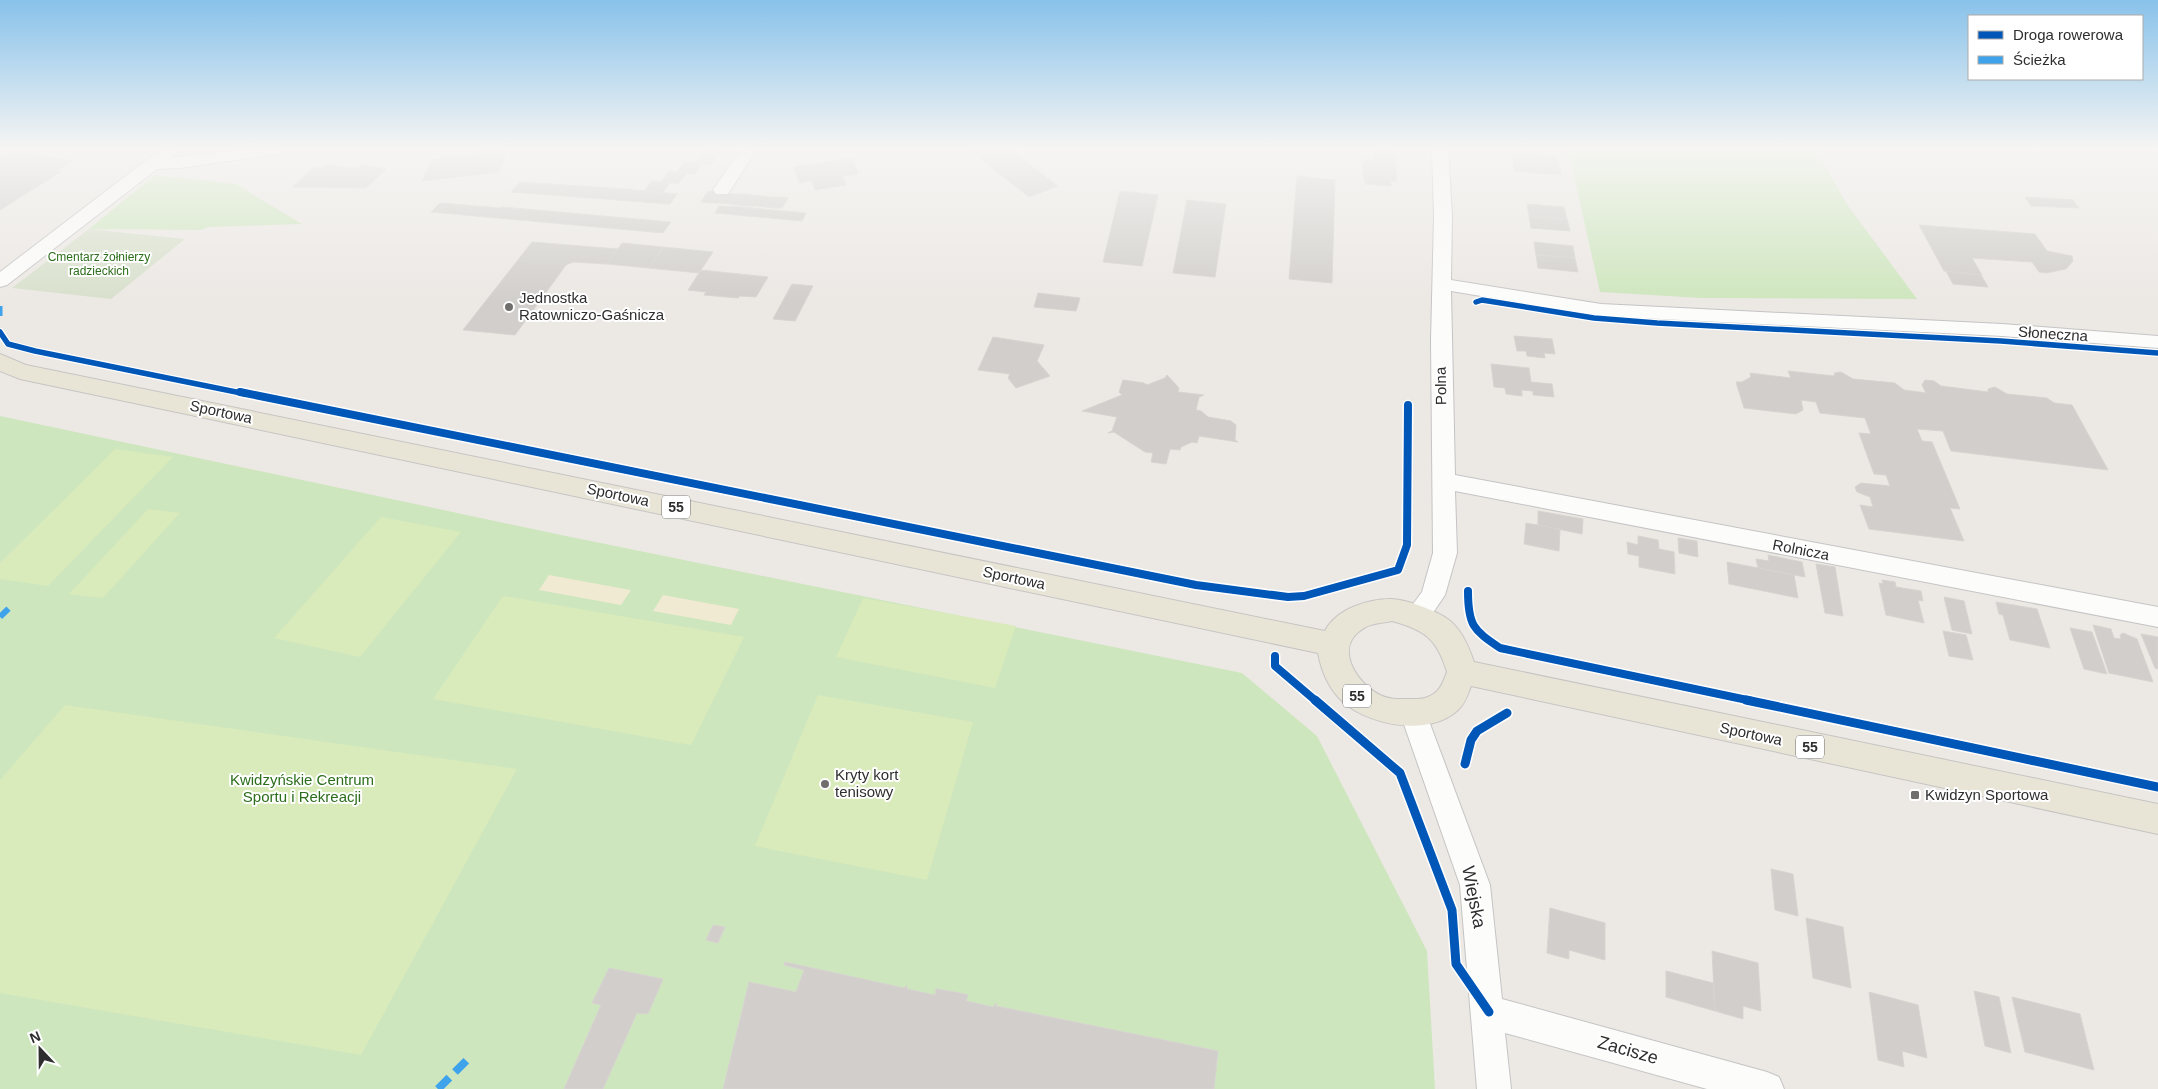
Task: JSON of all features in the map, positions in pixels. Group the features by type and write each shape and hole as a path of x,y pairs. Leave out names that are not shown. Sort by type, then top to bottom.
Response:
{"main road":[{"name":"Sportowa","path":"7,368 1332,644"},
{"path":"1332,644 1340,629 1352,618 1372,611 1392,610 1417,616 1444,633 1456,648 1462,672"},
{"name":"55","path":"1332,644 1332,657 1339,677 1354,694 1375,707 1389,711 1414,713 1433,709 1449,700 1462,672"},
{"name":"Sportowa","path":"1462,672 2158,819"}],"street":[{"path":"2,279 107,200"},
{"name":"Polna","path":"1417,616 1433,595 1444,553 1445,481 1440,284 1444,216 1443,200"},
{"name":"Słoneczna","path":"1440,284 1601,310 2002,330 2158,342"},
{"name":"Rolnicza","path":"1445,481 2158,617"},
{"name":"Wiejska","path":"1414,713 1475,885 1489,1012 1494,1089"},
{"name":"Zacisze","path":"1489,1012 1767,1089"}],"green space":[{"path":"125,200 262,200 302,224 209,227 200,230 89,229"},
{"path":"1579,200 1844,200 1917,299 1701,298 1600,292"},
{"name":"Cmentarz żołnierzy radzieckich","path":"89,229 185,239 111,299 12,288"},
{"name":"Kwidzyńskie Centrum Sportu i Rekreacji","path":"0,416 566,536 1242,673 1317,736 1427,951 1435,1089 0,1089"},
{"path":"115,449 173,457 48,586 0,579 0,563"},
{"path":"148,509 180,513 103,598 69,594"},
{"path":"381,517 461,532 360,657 274,638"},
{"path":"503,596 744,637 691,745 433,699"},
{"path":"863,598 1016,626 995,688 836,657"},
{"path":"818,695 973,722 927,880 755,846"},
{"path":"65,705 517,769 361,1055 0,993 0,780"}],"sand":[{"path":"549,575 631,590 621,605 539,590"},
{"path":"663,595 739,609 731,625 653,611"}],"building":[{"path":"0,200 16,200 0,210"},
{"path":"615,200 673,200 670,204"},
{"path":"702,200 713,200 711,203 701,202"},
{"path":"713,200 722,200 720,203 711,203"},
{"path":"722,200 732,200 729,204 720,203"},
{"path":"732,200 741,200 738,205 729,204"},
{"path":"741,200 750,200 747,206 738,205"},
{"path":"750,200 760,200 756,206 747,206"},
{"path":"760,200 769,200 765,207 756,206"},
{"path":"769,200 778,200 774,208 765,207"},
{"path":"778,200 787,200 782,208 774,208"},
{"path":"1118,200 1157,200 1142,266 1103,262"},
{"path":"1187,200 1226,204 1215,277 1173,273"},
{"path":"1295,200 1334,200 1332,283 1289,279"},
{"path":"2027,200 2070,200 2073,200 2079,208 2031,206"},
{"path":"440,203 671,222 663,233 431,212"},
{"path":"1527,204 1564,207 1567,219 1529,216"},
{"path":"719,206 806,213 802,221 715,213"},
{"path":"1529,216 1567,219 1570,231 1531,228"},
{"path":"1919,225 2035,234 2047,251 2072,256 2073,261 2066,269 2046,273 2039,272 2032,262 1972,258 1982,275 1944,271"},
{"path":"532,242 618,249 607,264 573,262 566,265 515,335 463,330"},
{"path":"1534,242 1573,246 1575,258 1536,255"},
{"path":"622,243 663,247 649,268 607,264"},
{"path":"663,247 713,252 699,273 649,268"},
{"path":"1536,255 1575,258 1578,272 1538,268"},
{"path":"701,270 768,277 756,297 740,296 738,298 704,295 706,292 688,290"},
{"path":"1946,271 1981,275 1988,287 1953,284"},
{"path":"792,284 813,286 795,321 773,319"},
{"path":"1038,293 1080,298 1076,311 1034,307"},
{"path":"1514,336 1552,339 1555,354 1544,353 1545,358 1527,356 1526,351 1517,351"},
{"path":"993,337 1044,345 1037,361 1050,376 1016,388 1008,378 1010,374 978,370"},
{"path":"1491,364 1529,368 1531,382 1552,384 1554,397 1533,395 1533,391 1522,390 1522,396 1506,394 1505,388 1494,387"},
{"path":"1788,371 1834,376 1835,373 1841,372 1853,379 1895,383 1904,390 1926,393 1922,385 1925,380 1934,381 1941,386 1988,392 1988,389 1995,387 2007,394 2047,398 2054,403 2072,405 2108,470 1951,451 1943,431 1917,429 1922,441 1932,442 1960,509 1950,508 1964,541 1869,529 1860,505 1873,507 1870,497 1857,492 1855,487 1861,483 1890,486 1886,475 1874,474 1859,433 1871,434 1865,418 1820,413 1816,402 1801,400 1803,410 1796,414 1744,408 1736,382 1742,382 1751,377 1750,373 1791,378"},
{"path":"1167,375 1179,388 1178,392 1204,395 1199,397 1196,410 1201,411 1208,417 1231,421 1236,425 1235,440 1238,442 1199,436 1197,443 1192,442 1181,447 1180,450 1170,449 1166,464 1151,462 1153,453 1145,452 1114,432 1108,433 1112,431 1117,417 1082,411 1122,395 1119,392 1123,380 1147,385 1165,378"},
{"path":"1538,511 1583,519 1582,534 1538,525"},
{"path":"1526,523 1560,529 1559,551 1524,544"},
{"path":"1638,536 1658,540 1659,549 1674,552 1675,574 1639,567 1639,556 1628,554 1627,542 1638,545"},
{"path":"1678,538 1697,541 1698,557 1679,553"},
{"path":"1768,555 1802,562 1805,577 1758,568 1756,559 1769,561"},
{"path":"1727,562 1794,575 1798,598 1729,584"},
{"path":"1816,564 1835,567 1843,616 1825,613"},
{"path":"1882,580 1895,582 1896,587 1921,591 1923,601 1918,600 1924,623 1886,615 1879,583 1883,584"},
{"path":"1944,597 1964,601 1972,634 1952,630"},
{"path":"1996,602 2037,609 2050,648 2010,640 2003,615 1999,614"},
{"path":"2093,625 2111,629 2114,638 2121,639 2120,635 2123,633 2137,639 2153,682 2109,673"},
{"path":"2070,628 2092,632 2107,674 2084,669"},
{"path":"1943,631 1966,635 1973,660 1949,656"},
{"path":"2141,634 2158,637 2158,669 2155,668"},
{"path":"1771,869 1793,874 1798,916 1775,910"},
{"path":"1550,908 1605,923 1605,960 1569,950 1569,959 1547,953"},
{"path":"1806,918 1843,927 1851,988 1813,978"},
{"path":"713,925 725,927 718,943 706,940"},
{"path":"1712,951 1758,963 1761,1011 1743,1006 1743,1019 1715,1011"},
{"path":"785,962 904,988 907,985 907,989 935,995 936,989 965,994 968,995 966,1001 993,1007 996,1003 996,1006 1218,1051 1214,1089 723,1089 749,982 796,992 804,970 784,965"},
{"path":"609,968 663,979 648,1014 637,1013 603,1089 564,1089 601,1005 592,1003"},
{"path":"1666,971 1713,983 1715,1011 1666,997"},
{"path":"1974,991 1999,997 2011,1053 1985,1046"},
{"path":"1869,992 1918,1005 1927,1058 1902,1051 1904,1067 1878,1060"},
{"path":"2012,997 2080,1014 2094,1070 2025,1052"}],"marked path":[{"path":"0,306 0,319"},
{"path":"0,617 9,608"},
{"path":"438,1089 471,1056"}],"cycle path":[{"path":"1476,302 1482,300 1594,318 1657,323 2001,341 2158,353"},
{"path":"0,332 8,344 35,351 1196,585 1288,597 1304,596 1398,570 1407,545 1408,405"},
{"path":"1468,591 1468,608 1475,631 1500,648 2158,787"},
{"path":"1275,656 1275,666 1400,773 1452,910 1456,964 1489,1012"},
{"path":"1465,764 1473,735 1481,727 1507,713"}],"place":[{"name":"Jednostka Ratowniczo-Gaśnicza","path":"509,307"},
{"name":"Kryty kort tenisowy","path":"825,784"},
{"name":"Kwidzyn Sportowa","path":"1915,795"}]}
